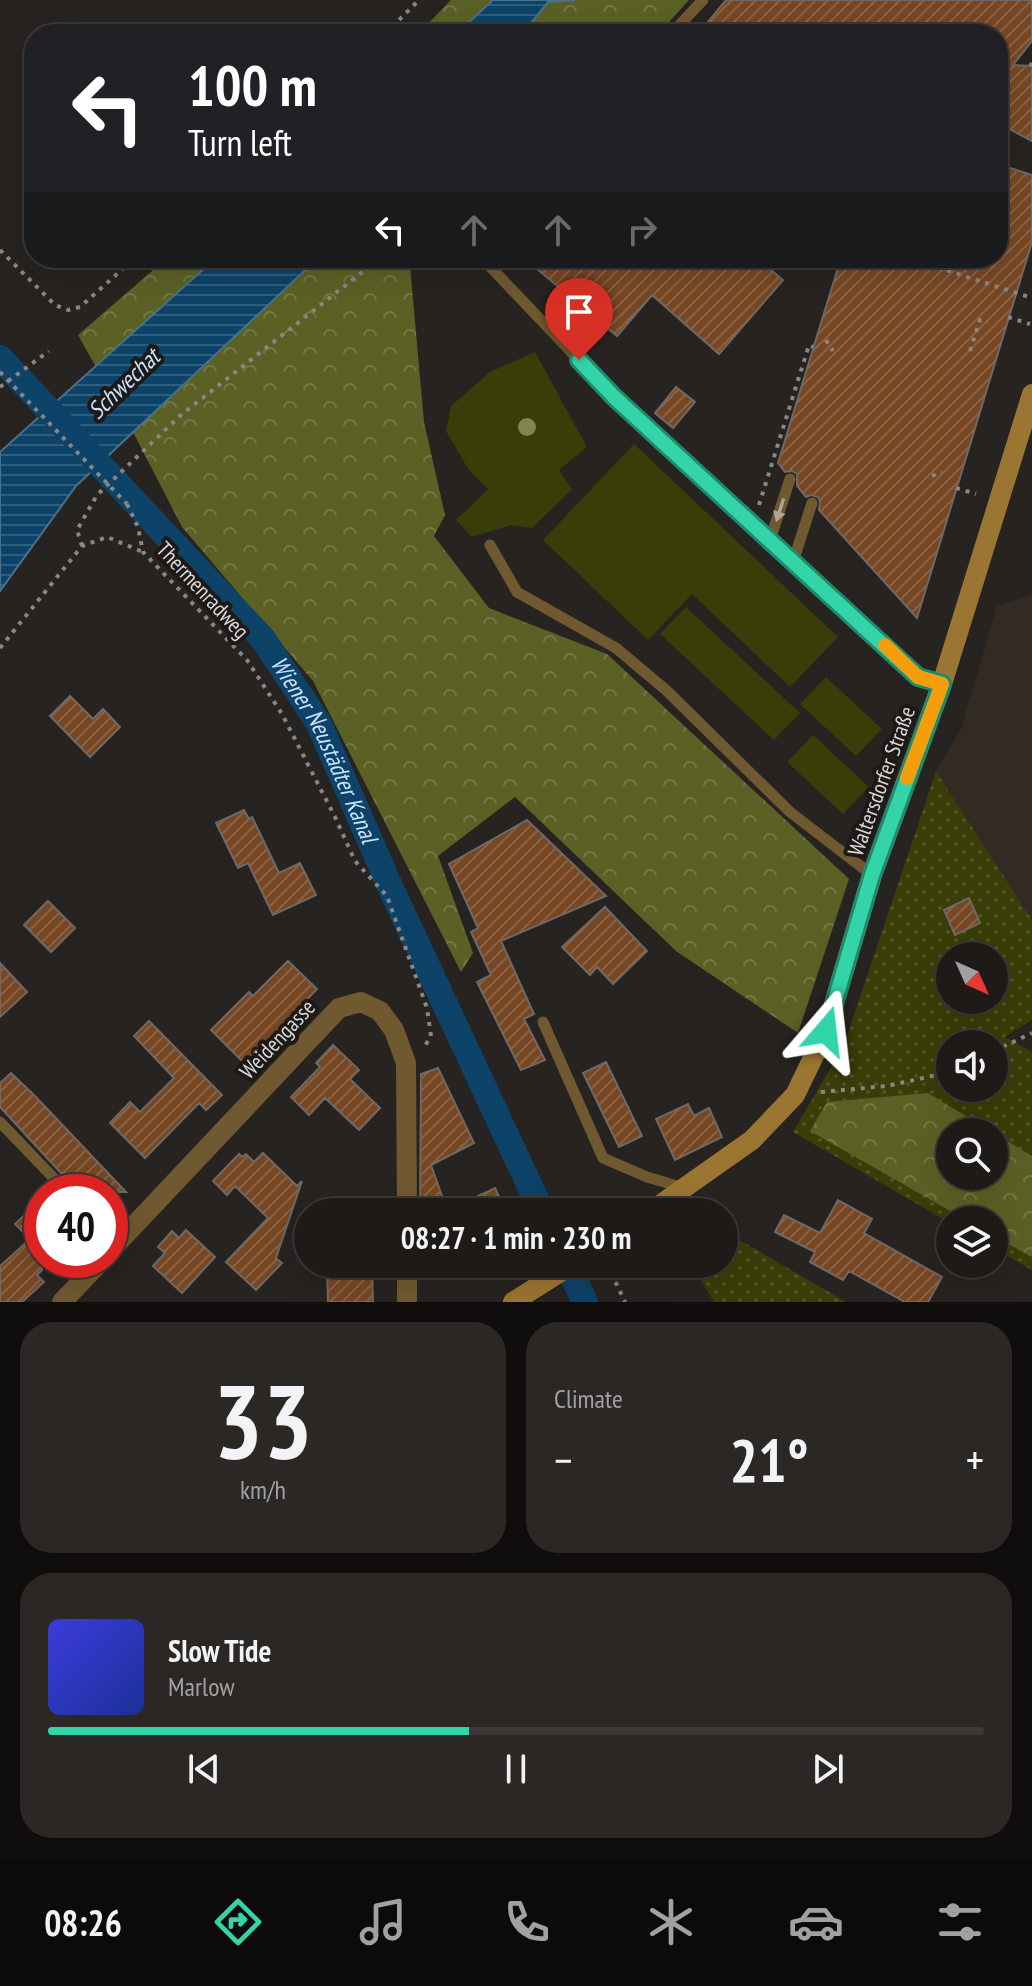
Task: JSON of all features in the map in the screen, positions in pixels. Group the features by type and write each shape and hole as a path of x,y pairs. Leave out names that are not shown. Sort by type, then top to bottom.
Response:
{"street":[{"name":"Waltersdorfer Straße","path":"670,1198 752,1140 795,1095 826,1031 872,875 942,684 1032,394"},
{"name":"Weidengasse","path":"128,1227 339,1008 361,1002 380,1011 394,1030 406,1063 407,1198"},
{"path":"62,1302 85,1278"},
{"path":"407,1278 407,1302"},
{"path":"513,1302 551,1278"}],"lane":[{"path":"680,24 703,0"},
{"path":"491,268 614,397 918,677 942,684"},
{"path":"770,540 790,479"},
{"path":"793,562 812,503"},
{"path":"490,545 517,592 616,648 666,690 790,812 872,875"},
{"path":"543,1022 603,1158 647,1177 685,1188"},
{"path":"0,1122 50,1174"}],"path":[{"path":"395,24 419,0"},
{"path":"0,250 55,305 68,310 80,307 124,268"},
{"path":"82,546 77,530 97,495 181,415 367,268"},
{"path":"940,268 1032,298"},
{"path":"1008,317 1030,324"},
{"path":"970,351 980,320 988,321"},
{"path":"826,340 833,351"},
{"path":"753,523 809,345 813,347"},
{"path":"0,387 49,351"},
{"name":"Thermenradweg","path":"0,372 127,504 138,527 143,552 247,660 282,714 355,861 387,896 427,1008 431,1036 423,1050 406,1063"},
{"path":"932,476 942,472"},
{"path":"956,488 976,494"},
{"path":"0,648 82,546 107,537 143,552"},
{"path":"1008,1044 1032,1033"},
{"path":"795,1095 887,1086 936,1075"},
{"path":"614,1278 625,1302"}],"shaded area":[{"path":"1032,594 1032,920 936,771 961,729 997,606"}],"green space":[{"path":"451,0 493,0 467,24 428,24"},
{"path":"689,0 667,24 530,24 548,2"},
{"path":"155,268 205,268 96,367 78,335"},
{"path":"307,268 410,268 424,422 445,515 434,536 489,608 607,654 849,879 798,1033 676,951 515,797 438,856 473,953 461,972 313,681 182,527 133,432"},
{"path":"535,352 587,447 559,470 572,489 532,528 511,525 472,537 456,520 488,489 469,470 446,431 451,406 490,372"},
{"path":"634,444 838,637 790,687 692,594 648,640 543,540"},
{"path":"686,607 800,713 774,740 660,634"},
{"path":"826,677 882,729 856,756 800,704"},
{"path":"813,735 869,787 843,814 787,762"},
{"path":"936,771 1032,920 1032,1020 1008,1035 1008,1030 936,1030 936,1102 1008,1102 1008,1039 1032,1052 1032,1270 1008,1256 1008,1206 936,1206 936,1215 793,1132 844,1045"},
{"path":"928,1093 936,1098 936,1102 943,1102 969,1118 936,1118 936,1190 1008,1190 1008,1141 1032,1156 1032,1257 1008,1244 1008,1206 941,1206 810,1131 827,1102"},
{"path":"738,1239 846,1302 714,1302 699,1278 738,1278"}],"water":[{"path":"493,0 575,0 548,2 530,24 467,24"},
{"name":"Schwechat","path":"205,268 307,268 76,486 0,591 0,452"}],"building":[{"path":"726,0 1032,0 1032,41 1013,65 1032,66 1032,141 1008,127 1008,24 706,24"},
{"path":"1008,167 1032,175 1032,242 917,618 819,510 818,497 806,497 797,486 797,474 785,472 778,463 838,268 1008,268"},
{"path":"536,268 769,268 783,280 719,354 652,295 617,336"},
{"path":"676,387 695,402 673,428 655,413"},
{"path":"70,696 93,719 103,709 120,727 90,757 50,716"},
{"path":"244,810 249,819 252,817 279,873 300,863 316,895 273,915 248,863 238,868 216,823"},
{"path":"527,820 606,896 501,941 534,1014 524,1019 545,1060 521,1070 477,982 491,975 471,932 478,928 449,864"},
{"path":"969,898 980,923 955,935 944,910"},
{"path":"48,901 75,928 51,952 24,925"},
{"path":"605,907 647,951 613,984 597,967 590,975 562,947"},
{"path":"288,961 317,989 245,1064 211,1030 249,992 253,996"},
{"path":"0,963 27,992 0,1017"},
{"path":"149,1021 222,1095 206,1110 199,1103 145,1158 110,1123 130,1102 140,1112 174,1078 134,1036"},
{"path":"333,1045 359,1070 350,1079 380,1108 359,1130 325,1098 309,1115 291,1097 320,1067 316,1063"},
{"path":"606,1062 642,1136 619,1147 583,1073"},
{"path":"438,1068 474,1143 431,1165 443,1198 420,1198 421,1074"},
{"path":"11,1073 109,1174 62,1174 0,1107 0,1083"},
{"path":"688,1104 694,1116 709,1108 722,1137 675,1160 656,1119"},
{"path":"263,1153 297,1186 302,1181 276,1258 282,1263 256,1290 226,1262 268,1218 235,1186 227,1195 213,1181 239,1154 242,1157 246,1154 254,1162"},
{"path":"495,1188 500,1198 474,1198"},
{"path":"838,1200 872,1219 864,1233 936,1274 936,1278 941,1278 928,1302 905,1302 849,1271 843,1280 810,1262 815,1252 775,1232 784,1215 820,1233"},
{"path":"24,1216 24,1233 15,1224"},
{"path":"186,1230 215,1257 182,1293 153,1266 165,1253 158,1247 172,1231 179,1238"},
{"path":"24,1244 24,1278 40,1278 44,1282 22,1302 0,1302 0,1266"},
{"path":"327,1278 372,1278 373,1302 328,1302"}],"waterway":[{"name":"Wiener Neustädter Kanal","path":"0,358 264,640 319,724 388,882 535,1198"},
{"name":"Wiener Neustädter Kanal","path":"574,1278 585,1302"}],"slow traffic":[{"path":"885,645 918,677 942,684 907,778"}],"route":[{"path":"579,360 614,397 918,677 942,684 872,875 826,1031"}]}
